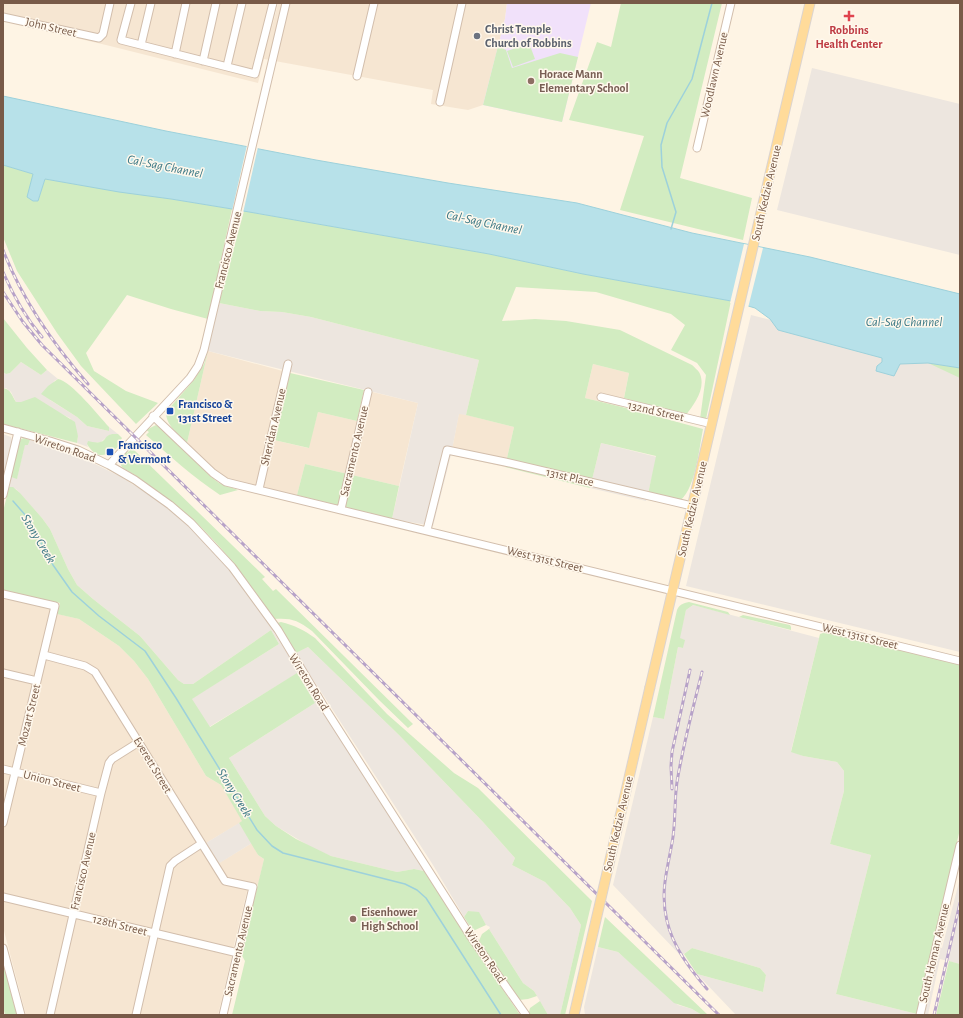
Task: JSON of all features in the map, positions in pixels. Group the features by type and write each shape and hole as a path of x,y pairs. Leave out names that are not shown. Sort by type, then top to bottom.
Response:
{"main road":[{"name":"South Kedzie Avenue","path":"574,1015 810,3"}],"street":[{"name":"John Street","path":"3,17 99,38 103,34 110,3"},
{"path":"130,3 122,40 255,74 273,3"},
{"path":"141,45 151,3"},
{"path":"175,54 186,3"},
{"path":"203,61 216,3"},
{"path":"227,66 242,3"},
{"name":"Francisco Avenue","path":"108,465 190,378 198,366 204,350 286,3"},
{"path":"357,76 374,3"},
{"path":"440,102 462,3"},
{"name":"Woodlawn Avenue","path":"697,148 731,3"},
{"name":"Sheridan Avenue","path":"259,489 288,364"},
{"name":"Sacramento Avenue","path":"341,509 368,392"},
{"name":"132nd Street","path":"601,397 712,424"},
{"name":"West 131st Street","path":"153,416 218,478 226,482 960,661"},
{"name":"Wireton Road","path":"3,428 71,448 108,465 135,480 170,505 191,523 232,567 278,630 326,710 472,937 526,1015"},
{"path":"3,495 18,432"},
{"name":"131st Place","path":"427,530 447,450 692,506"},
{"name":"Mozart Street","path":"3,594 55,606 3,823"},
{"name":"Everett Street","path":"44,655 85,666 95,672 225,881 253,887"},
{"path":"3,673 37,681"},
{"name":"Francisco Avenue","path":"50,1015 109,763 112,758 139,742"},
{"name":"Union Street","path":"3,769 101,793"},
{"path":"136,1015 170,866 201,844"},
{"name":"South Homan Avenue","path":"920,1015 960,845"},
{"name":"Sacramento Avenue","path":"223,1015 253,887"},
{"name":"128th Street","path":"3,896 238,954"},
{"path":"3,948 21,1015"}],"shaded area":[{"path":"3,3 277,3 270,35 278,3 507,3 505,19 483,105 468,110 431,104 433,90 264,59 258,83 3,21"},
{"name":"Horace Mann Elementary School","path":"507,3 591,3 562,122 483,105 505,19"},
{"path":"812,68 960,104 960,255 777,210"},
{"path":"219,303 260,311 282,312 311,317 479,360 466,415 459,414 451,455 433,526 392,519 418,403 208,351"},
{"path":"751,315 960,367 960,652 686,586"},
{"path":"208,351 290,373 274,440 308,448 318,412 357,421 364,390 418,403 399,486 305,464 297,495 231,480 217,473 187,443"},
{"path":"21,362 41,375 47,370 58,379 54,381 50,400 77,417 87,426 109,431 109,427 118,434 109,435 101,442 87,444 88,447 77,443 78,436 70,418 55,411 16,402 11,392 6,388 3,388 3,372 6,374 10,373"},
{"path":"593,364 629,373 622,407 585,398"},
{"path":"459,413 514,427 505,467 451,455"},
{"path":"3,434 11,437 12,442 3,480"},
{"path":"30,440 89,461 121,477 153,497 181,519 208,544 231,569 251,596 424,871 414,869 397,872 331,856 314,849 276,826 265,816 229,758 315,703 298,673 209,727 191,699 279,644 271,630 193,684 184,684 178,680 140,636 77,585 50,529 16,489 9,487 11,477 17,478 25,444 28,445"},
{"path":"601,443 657,457 646,501 590,488"},
{"path":"3,590 60,603 58,614 79,619 119,646 134,661 148,679 206,776 221,785 243,821 206,843 219,863 252,843 258,855 264,859 258,885 249,883 233,949 3,893"},
{"path":"693,605 819,638 791,751 803,756 837,762 844,771 844,791 830,844 871,855 836,994 917,1014 933,946 942,948 960,878 960,964 940,959 928,1015 736,1015 697,974 763,992 766,975 760,968 692,948 681,956 613,885 653,717 664,719 678,647 683,648 684,640 679,638 686,610"},
{"path":"308,647 399,735 483,822 515,858 512,865 545,882 570,908 581,925 560,1015 548,1015 534,991 523,983 489,929 490,927 486,925 479,913 468,911 464,917 433,865 296,653"},
{"path":"239,823 252,843 218,864 206,843"},
{"path":"3,900 232,956 218,1015 26,1015 3,927"},
{"path":"598,947 618,952 678,1005 692,1009 702,1015 585,1015 584,1007"}],"green space":[{"path":"621,3 722,3 680,178 752,198 743,240 620,210 644,136 569,120 597,42 611,47"},
{"path":"529,43 535,59 513,67 507,51"},
{"path":"498,46 506,50 512,68 560,53 578,57 562,122 483,105"},
{"path":"3,165 33,174 28,197 38,201 45,179 232,209 208,319 127,295 86,353 94,371 126,391 158,403 136,424 81,366 57,333 17,271 3,237"},
{"path":"244,211 489,254 583,274 731,301 706,419 700,419 706,375 697,363 671,350 685,325 671,314 596,292 516,287 502,321 535,319 566,321 620,330 692,365 700,374 701,385 698,396 686,415 624,398 629,373 593,364 585,398 703,429 696,467 686,494 681,500 648,494 656,456 601,443 590,488 505,467 514,427 466,415 479,360 311,317 282,312 260,311 219,303"},
{"path":"3,318 47,370 41,375 21,362 10,373 6,374 3,372"},
{"path":"208,351 187,443 170,425 166,412 194,380 204,364"},
{"path":"928,363 960,368 960,378"},
{"path":"290,373 364,390 357,421 318,412 309,448 274,440"},
{"path":"58,379 64,381 85,400 109,427 109,431 87,426 77,417 41,394 48,386"},
{"path":"3,388 10,391 16,402 21,402 35,397 75,422 78,436 77,443 3,424"},
{"path":"156,425 165,431 210,476 219,483 238,490 220,495 191,474 146,435 149,432 146,430"},
{"path":"112,434 118,434 122,438 119,443 120,445 112,452 107,454 99,455 95,453 87,444 88,441 101,442"},
{"path":"24,438 30,440 28,445 25,445 17,479 11,477 19,443 21,439"},
{"path":"132,448 265,577 262,579 273,591 276,589 413,724 408,728 312,631 294,620 274,619 228,556 202,528 172,502 122,467 120,462 121,456 125,450 127,453"},
{"path":"305,464 399,486 392,519 297,495"},
{"name":"Eisenhower High School","path":"9,487 13,487 20,493 50,529 77,585 140,636 178,680 184,684 193,684 271,630 279,644 192,699 210,727 297,673 315,703 229,758 265,816 276,826 296,839 331,856 397,872 414,869 424,871 520,1015 232,1015 245,961 241,954 264,859 258,855 239,823 242,821 221,785 206,776 148,679 134,661 119,646 79,619 57,614 60,603 3,590 3,512"},
{"path":"689,602 728,612 730,615 693,605 686,610 680,638 685,640 683,648 678,647 664,719 653,717 677,610 682,604"},
{"path":"743,615 790,625 791,630 739,617"},
{"path":"281,622 299,628 315,638 387,714 454,773 478,788 592,901 565,1015 560,1015 581,925 570,908 545,882 512,865 515,858 483,822 399,735 308,647 296,653 277,623"},
{"path":"823,633 843,636 960,664 960,829 917,1014 836,994 871,855 830,844 844,791 844,771 837,762 803,756 791,752 820,634"},
{"path":"468,911 479,912 486,925 473,931 464,917"},
{"path":"605,917 708,1015 702,1015 692,1009 674,1003 618,952 598,947"},
{"path":"489,929 523,983 534,991 537,996 519,1000 478,943 482,934"},
{"path":"692,948 760,968 766,975 763,992 697,974 684,954"},
{"path":"949,961 960,964 960,1015 936,1015"},
{"path":"3,962 17,1015 5,1015 3,1006"},
{"path":"540,1001 548,1015 528,1015 530,1008"}],"water":[{"name":"Cal-Sag Channel","path":"3,96 166,131 316,160 448,183 577,203 692,233 810,257 960,294 960,368 928,363 900,364 894,376 876,371 877,366 882,362 882,358 778,330 770,319 755,308 731,301 583,274 489,254 232,209 45,179 38,201 33,201 27,197 33,174 3,165"}],"pier":[{"path":"247,145 258,147 243,213 232,211"},
{"path":"744,244 763,248 748,308 730,303"}],"waterway":[{"path":"671,229 676,212 662,167 661,145 667,123 692,79 712,3"},
{"name":"Stony Creek","path":"13,501 27,517 53,565 72,592 99,616 145,651 176,698 257,830 272,846 283,853 405,884 417,890 426,898 501,1015"}],"railway":[{"path":"3,250 19,286 29,303 51,337 88,384"},
{"path":"3,272 20,306 42,337"},
{"path":"3,292 23,322 42,345 719,1015"},
{"path":"672,789 672,752 690,670"},
{"path":"702,672 685,740 677,782 675,820 665,882 664,901 667,921 673,940 688,966 707,989"},
{"path":"934,1015 960,903"}],"place":[{"name":"Robbins Health Center","path":"849,16"},
{"name":"Christ Temple Church of Robbins","path":"477,36"},
{"name":"Horace Mann Elementary School","path":"531,81"},
{"name":"Francisco & 131st Street","path":"170,411"},
{"name":"Francisco & Vermont","path":"110,452"},
{"name":"Eisenhower High School","path":"353,919"}]}
